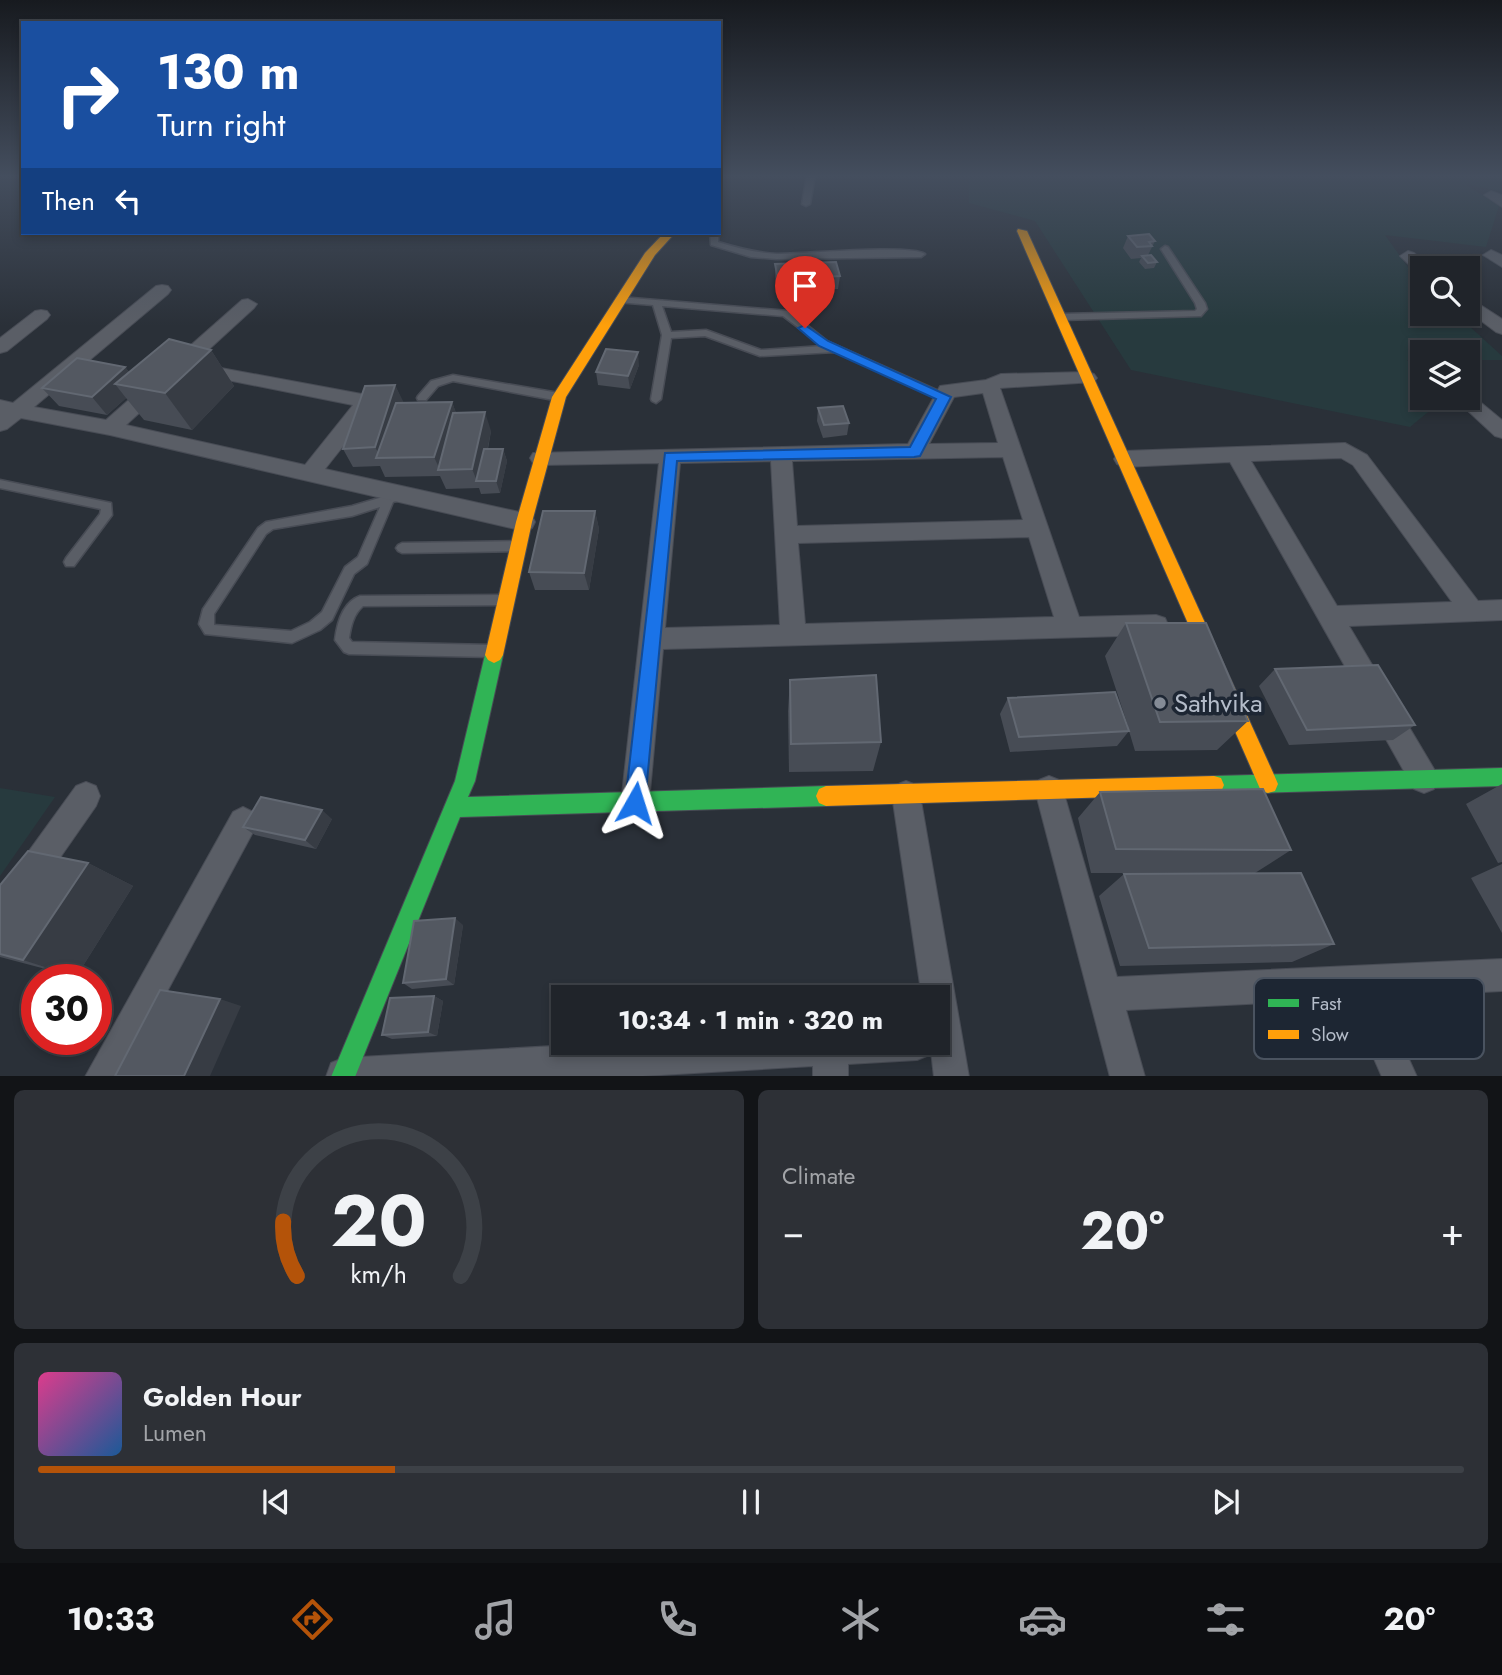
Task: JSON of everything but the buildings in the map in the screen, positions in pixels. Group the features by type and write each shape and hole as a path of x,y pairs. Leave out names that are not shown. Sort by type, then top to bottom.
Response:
{"street":[{"path":"1022,231 1268,784"},
{"path":"668,235 651,253 559,397 540,458 518,546 465,781 343,1076 831,1062 867,1055"},
{"path":"0,425 8,408 162,290"},
{"path":"110,428 248,304"},
{"path":"1480,311 1502,328"},
{"path":"0,347 41,315"},
{"path":"180,365 360,400 363,405 360,412 310,473"},
{"path":"914,452 947,391 990,386 1001,380 1087,378"},
{"path":"990,386 1070,628"},
{"path":"8,408 310,473 396,497 524,522"},
{"path":"1477,410 1502,432"},
{"path":"540,458 1010,450"},
{"path":"1124,459 1337,450 1355,455 1472,611"},
{"path":"780,454 793,635"},
{"path":"1236,454 1424,779"},
{"path":"635,803 670,456"},
{"path":"786,535 1036,528"},
{"path":"1330,617 1502,610"},
{"path":"652,639 1197,624"},
{"path":"453,807 1502,777"},
{"path":"1049,790 1128,1076"},
{"path":"906,795 928,985"},
{"path":"0,917 86,796"},
{"path":"102,1076 243,822"},
{"path":"1440,978 1502,975"},
{"path":"1105,994 1254,987"},
{"path":"940,1055 951,1076"},
{"path":"1392,1059 1400,1076"}],"lane":[{"path":"713,235 714,243 753,254 818,257 894,252 920,254"},
{"path":"1061,317 1198,314 1202,309 1199,303 1165,249"},
{"path":"620,300 786,313 824,343 944,397"},
{"path":"656,399 667,335 657,304"},
{"path":"667,335 706,333 760,353 836,349"},
{"path":"422,398 430,384 453,378 559,397"},
{"path":"0,484 107,506 106,515 70,562"},
{"path":"396,497 363,560 349,571 327,616 314,626 292,637 210,630 206,624 208,613 262,531 281,521 352,511 396,497"},
{"path":"402,548 518,546"},
{"path":"496,651 349,648 342,640 342,633 354,605 360,601 507,600"}],"green space":[{"path":"1038,225 1493,225 1486,247 1385,235 1410,270 1410,326 1469,326 1502,356 1502,360 1480,360 1480,340 1410,340 1410,360 1407,360 1410,363 1410,410 1431,410 1410,427 1131,370"},
{"path":"0,788 55,797 0,876"}],"traffic: fast":[{"path":"343,1076 465,781 494,655"},
{"path":"1214,785 1502,777"},
{"path":"453,807 826,796"}],"traffic: slow":[{"path":"1022,231 1268,784"},
{"path":"494,655 524,522 559,397 651,253 668,235"},
{"path":"826,796 1214,785"}],"place":[{"name":"Sathvika","path":"1160,703"}],"route":[{"path":"635,803 670,456 914,452 944,397 824,343 805,328"}]}
